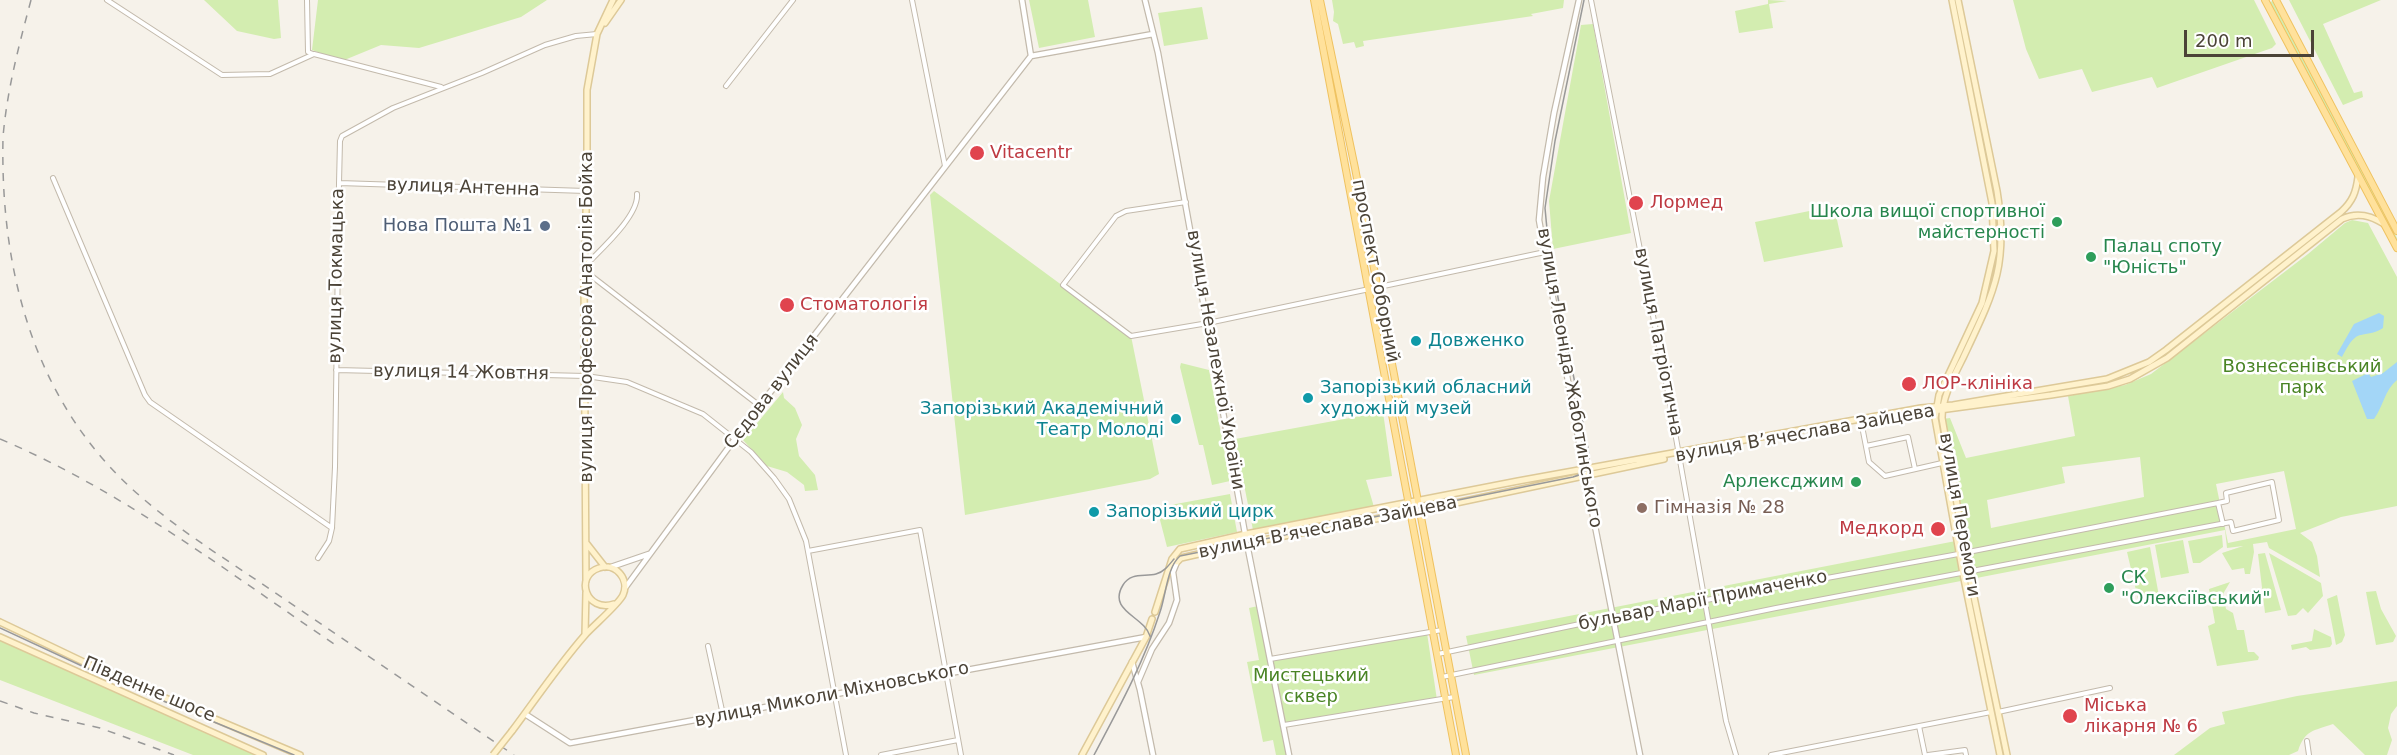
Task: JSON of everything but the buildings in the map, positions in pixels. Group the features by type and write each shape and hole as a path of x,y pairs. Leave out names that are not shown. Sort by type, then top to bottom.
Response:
{"main road":[{"path":"597,34 612,0"},
{"path":"597,34 621,0"},
{"name":"проспект Соборний","path":"1314,0 1370,288 1456,755"},
{"path":"1939,407 1982,303 1994,256 1995,242 1992,203 1952,0"},
{"path":"1939,407 1993,294 2002,244 1996,191 1958,0"},
{"path":"2276,0 2397,231"},
{"path":"2266,1 2397,248"},
{"path":"1317,18 1321,3"},
{"name":"проспект Соборний","path":"1321,3 1378,286 1466,755"},
{"name":"вулиця Професора Анатолія Бойка","path":"586,584 587,90 597,34"},
{"name":"вулиця Вʼячеслава Зайцева","path":"1678,455 2107,379 2149,362 2341,212 2350,203 2355,193 2358,177"},
{"name":"вулиця Вʼячеслава Зайцева","path":"1175,560 1180,549 1408,503 1939,407 2051,395 2108,386 2130,379 2167,358 2342,219 2349,215 2367,216 2384,224"},
{"path":"1995,242 2002,244"},
{"path":"1994,256 1998,254 2001,258"},
{"name":"вулиця Перемоги","path":"1939,407 1942,463 1995,712 2007,755"},
{"name":"вулиця Перемоги","path":"1939,407 1962,553"},
{"name":"вулиця Вʼячеслава Зайцева","path":"1175,560 1248,543 1419,511 1585,472"},
{"path":"493,755 585,635 620,600 625,588 622,575 608,567 587,544"},
{"path":"1155,612 1175,560"},
{"path":"585,635 586,584 593,571 608,567"},
{"path":"586,584 590,599 595,603 601,606 614,604"},
{"path":"1082,755 1146,637 1152,619"},
{"name":"Південне шосе","path":"0,622 111,675 300,755"},
{"name":"Південне шосе","path":"0,637 263,755"},
{"name":"вулиця Перемоги","path":"1995,712 2000,755"}],"street":[{"path":"107,0 222,75 270,74 314,54"},
{"path":"307,0 308,52 441,87"},
{"path":"726,86 793,0"},
{"path":"912,0 945,166"},
{"path":"1022,0 1031,56 1153,34"},
{"name":"вулиця Незалежної України","path":"1145,0 1186,202 1246,534 1289,755"},
{"name":"вулиця Леоніда Жаботинського","path":"1579,0 1554,113 1543,177 1539,220 1640,755"},
{"name":"вулиця Патріотична","path":"1591,0 1645,271 1726,721 1736,755"},
{"name":"вулиця Токмацька","path":"318,558 329,541 332,528 340,141 342,136 347,131 393,108 545,45 576,36 597,34"},
{"name":"Сєдова вулиця","path":"625,588 735,438 1031,56"},
{"path":"54,178 145,395 150,402 332,528"},
{"name":"вулиця Антенна","path":"339,183 587,191"},
{"path":"637,194 637,205 585,269 760,406"},
{"path":"1186,202 1126,211 1116,216 1063,285 1131,336 1208,323 1545,252"},
{"name":"вулиця 14 Жовтня","path":"336,370 586,376 627,382 703,414 735,438 774,478 789,499 808,551 846,755"},
{"path":"1861,421 1869,462 1885,476 1942,463"},
{"path":"1866,446 1908,437 1915,469"},
{"path":"2272,482 2279,520 2233,531 2232,522 2223,524 2218,503 2227,501 2226,493 2272,482"},
{"name":"бульвар Марії Примаченко","path":"1438,654 1705,599 1962,553 2218,503"},
{"name":"бульвар Марії Примаченко","path":"1442,677 1709,622 2223,524"},
{"path":"808,551 920,530 961,755"},
{"path":"608,567 649,554"},
{"path":"1138,682 1152,649 1169,623 1177,600 1173,572 1175,560"},
{"path":"1270,659 1442,630"},
{"name":"вулиця Миколи Міхновського","path":"525,714 570,743 1146,637"},
{"path":"708,646 723,716"},
{"path":"1132,662 1153,755"},
{"path":"1771,755 2110,688"},
{"path":"1284,725 1455,696"},
{"path":"1919,726 1927,755 1965,750 1966,755"},
{"path":"881,755 958,740"},
{"path":"2307,741 2309,755"}],"green space":[{"path":"204,0 278,0 281,38 274,39 237,31"},
{"path":"318,0 547,0 521,17 419,48 381,45 342,61 312,50"},
{"path":"1029,0 1088,0 1095,37 1039,48"},
{"path":"1332,0 1564,0 1563,8 1531,14 1533,16 1363,41 1364,46 1356,48 1354,42 1343,44 1338,24 1333,21"},
{"path":"1768,0 1787,1 1769,4 1773,28 1739,33 1735,11 1768,4"},
{"path":"2013,0 2254,0 2276,44 2272,48 2157,88 2152,77 2092,92 2082,69 2039,79 2026,49"},
{"path":"2289,0 2381,0 2323,24 2354,93 2362,91 2363,97 2343,105"},
{"path":"2273,1 2397,238 2397,242 2270,2"},
{"path":"1202,7 1208,39 1164,46 1158,13"},
{"path":"1593,24 1631,233 1553,249 1549,201 1581,25"},
{"path":"934,191 1131,336 1159,474 1150,479 965,515 930,195"},
{"path":"1834,206 1843,247 1764,262 1755,222"},
{"name":"Вознесенівський парк","path":"2352,220 2368,223 2397,277 2397,506 2341,517 2300,533 2312,542 2320,577 2269,548 2267,542 2253,544 2250,574 2245,574 2244,568 2232,570 2222,553 2243,546 2227,548 2225,530 1474,675 1466,636 1966,539 1943,419 1950,418 1966,458 2075,436 2068,396 2125,385 2151,374 2345,223","holes":["2140,457 2144,497 1991,528 1987,500 2065,483 2062,467","2284,471 2296,529 2228,543 2216,484"]},
{"path":"1181,363 1209,370 1230,481 1212,485 1203,445 1199,445 1180,367"},
{"path":"783,392 784,398 795,408 802,425 796,439 799,456 815,475 818,490 805,491 804,485 787,472 767,466 743,440"},
{"path":"1383,412 1392,476 1366,480 1374,507 1253,530 1235,439"},
{"path":"1230,494 1237,532 1167,547 1160,520 1165,506"},
{"path":"2222,535 2223,547 2200,563 2193,563 2188,541"},
{"path":"2183,540 2189,573 2161,578 2155,545"},
{"path":"2150,547 2159,596 2138,599 2127,552"},
{"path":"2265,553 2281,610 2265,613 2258,554"},
{"path":"2269,553 2321,583 2323,596 2308,613 2303,608 2296,615 2288,616"},
{"path":"2230,582 2223,594 2226,609 2233,613 2237,630 2244,630 2248,652 2254,652 2259,657 2258,660 2217,666 2208,626 2215,623 2209,589"},
{"path":"2376,591 2381,609 2396,636 2393,642 2376,645 2366,592"},
{"path":"2337,595 2345,635 2342,642 2336,645 2327,599"},
{"path":"1258,606 1287,755 1276,755 1273,740 1263,742 1247,662 1259,660 1249,608"},
{"path":"2314,629 2331,637 2330,647 2310,650 2306,647 2292,650 2291,645 2312,641"},
{"name":"Мистецький сквер","path":"1427,633 1437,700 1284,725 1270,659"},
{"path":"0,637 263,755 193,755 0,680"},
{"path":"2397,681 2397,706 2391,714 2388,728 2392,740 2387,755 2365,755 2333,724 2311,732 2304,739 2298,751 2289,755 2174,755 2210,728 2225,724 2222,712 2297,696"}],"water":[{"path":"2379,313 2384,316 2383,328 2358,336 2342,357 2337,354 2354,324"},
{"path":"2397,362 2397,380 2389,389 2374,419 2367,419 2352,381 2368,373 2371,377 2383,373"}],"tram line":[{"path":"1094,755 1139,667 1154,631 1172,567 1180,556 1573,477 1582,474 1587,469 1589,453 1560,309 1545,208 1555,141 1584,0"},
{"path":"1150,636 1141,623 1123,607 1119,594 1123,585 1130,578 1159,573 1174,559"},
{"path":"0,628 110,679 294,755"}],"railway":[{"path":"31,0 10,85 3,137 8,238 17,286 31,333 50,378 74,421 104,460 140,496 172,522 514,755"},
{"path":"0,439 90,483 133,508 340,648"},
{"path":"0,701 34,713 100,728 174,755"}],"place":[{"name":"Vitacentr","path":"977,153"},
{"name":"Лормед","path":"1636,203"},
{"name":"Школа вищої спортивної майстерності","path":"2057,222"},
{"name":"Нова Пошта №1","path":"545,226"},
{"name":"Палац споту \"Юність\"","path":"2091,257"},
{"name":"Стоматологія","path":"787,305"},
{"name":"Довженко","path":"1416,341"},
{"name":"ЛОР-клініка","path":"1909,384"},
{"name":"Запорізький обласний художній музей","path":"1308,398"},
{"name":"Запорізький Академічний Театр Молоді","path":"1176,419"},
{"name":"Арлексджим","path":"1856,482"},
{"name":"Гімназія № 28","path":"1642,508"},
{"name":"Запорізький цирк","path":"1094,512"},
{"name":"Медкорд","path":"1938,529"},
{"name":"СК \"Олексіївський\"","path":"2109,588"},
{"name":"Мiська лiкарня № 6","path":"2070,716"}]}
